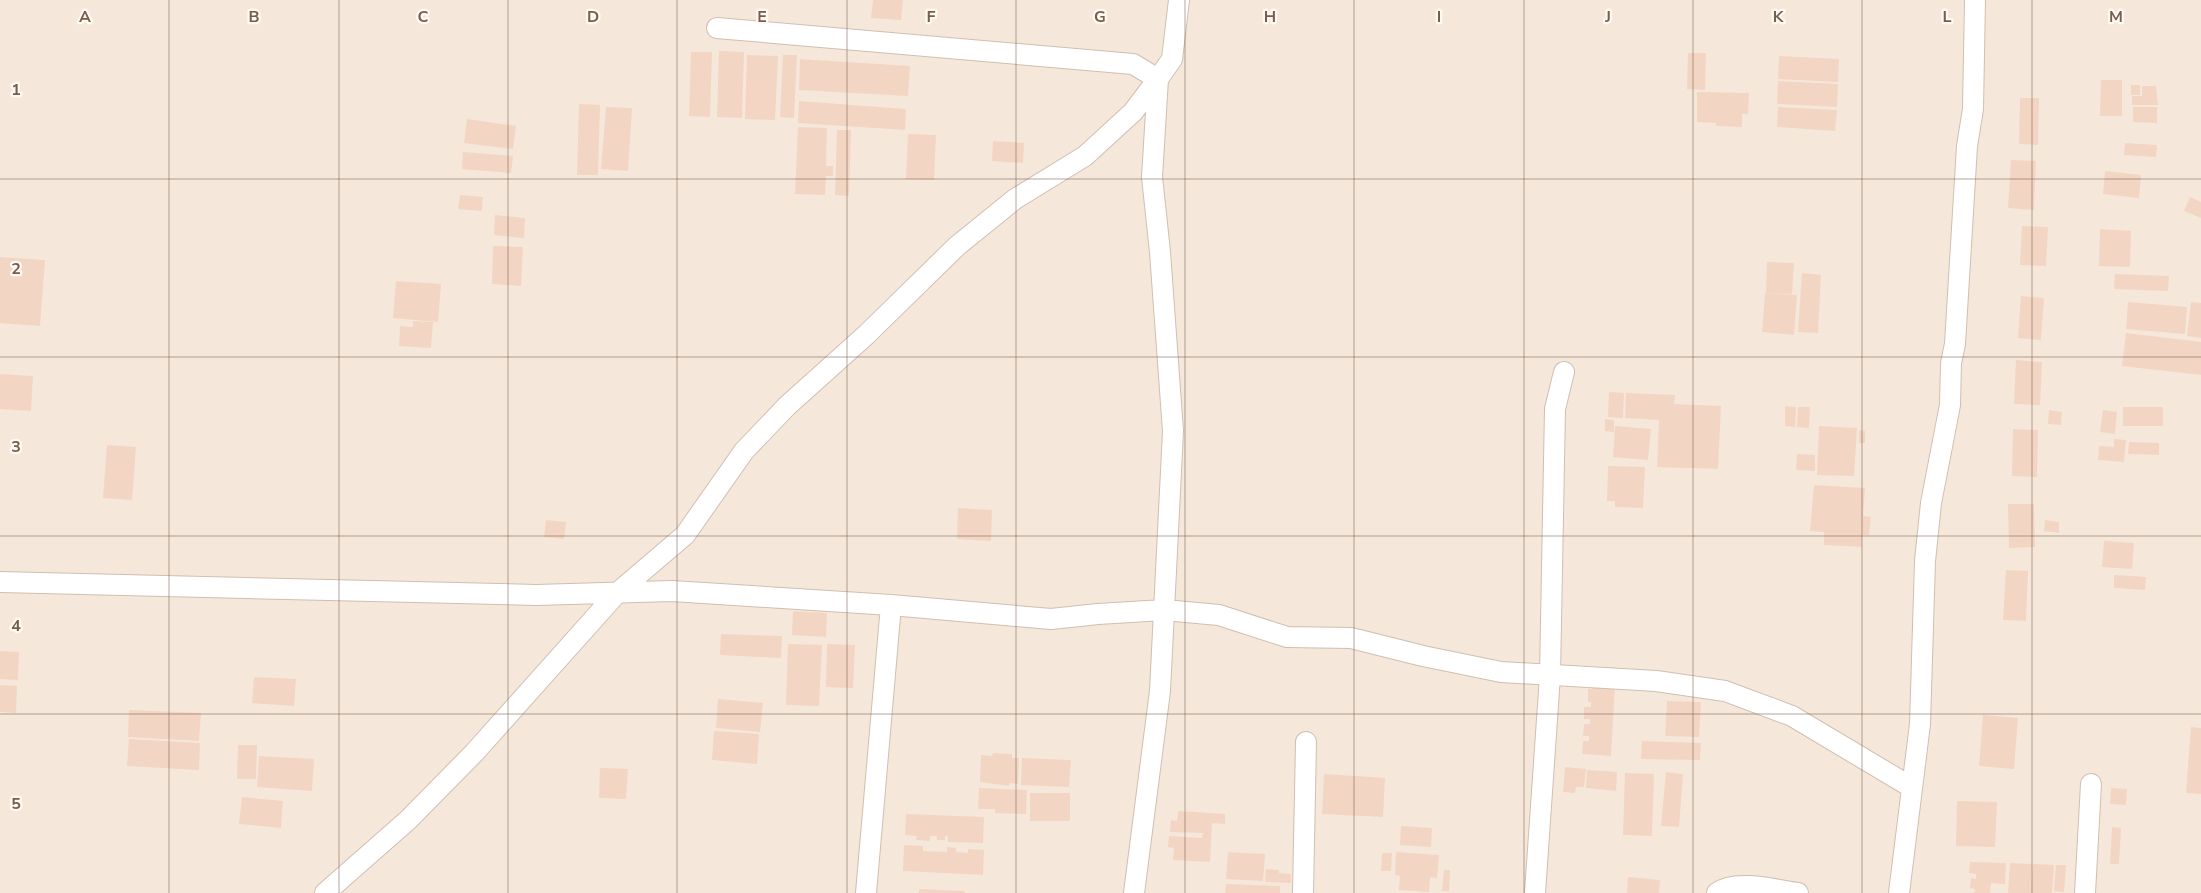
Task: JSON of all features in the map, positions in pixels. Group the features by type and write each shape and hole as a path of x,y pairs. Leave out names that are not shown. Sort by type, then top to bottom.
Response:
{"street":[{"path":"325,893 408,820 474,753 617,593 685,535 744,451 787,406 866,335 957,246 1015,199 1085,156 1133,112 1172,59 1179,0"},
{"path":"1899,893 1920,724 1925,561 1931,503 1950,405 1951,363 1955,344 1967,146 1973,109 1975,0"},
{"path":"717,28 1133,64 1158,79"},
{"path":"1134,893 1160,691 1173,431 1160,252 1152,177 1158,79"},
{"path":"1535,893 1550,676 1555,409 1564,372"},
{"path":"0,582 536,595 672,591 891,605 1051,619 1164,610 1219,615 1287,636 1351,638 1423,656 1502,672 1656,681 1725,691 1792,716 1911,786"},
{"path":"866,893 891,605"},
{"path":"1303,893 1306,742"},
{"path":"2085,893 2091,784"},
{"path":"1717,893 1725,887 1737,886 1798,893"}],"shaded area":[{"path":"0,0 2201,0 2201,893 0,893"}],"building":[{"path":"873,0 903,0 901,20 871,18"},
{"path":"719,51 744,52 742,118 717,117"},
{"path":"691,52 712,52 710,117 689,116"},
{"path":"1688,53 1706,53 1705,90 1687,89"},
{"path":"747,55 778,56 775,120 745,119"},
{"path":"783,55 797,55 794,118 780,117"},
{"path":"1779,56 1839,59 1838,82 1778,79"},
{"path":"800,59 910,66 908,96 799,90"},
{"path":"2101,80 2122,80 2122,116 2100,116"},
{"path":"1778,81 1838,84 1837,107 1777,104"},
{"path":"2131,85 2140,85 2140,95 2131,95"},
{"path":"2142,86 2156,86 2158,105 2132,105 2132,96 2142,96"},
{"path":"1697,92 1749,93 1748,114 1742,114 1742,127 1716,126 1716,123 1697,122"},
{"path":"2020,98 2039,98 2038,145 2019,144"},
{"path":"799,101 906,109 905,130 798,123"},
{"path":"579,104 600,105 598,175 577,175"},
{"path":"606,107 632,108 628,171 601,169"},
{"path":"1778,107 1837,110 1835,131 1777,127"},
{"path":"2133,107 2157,107 2157,123 2133,122"},
{"path":"467,119 516,126 513,149 464,143"},
{"path":"798,127 827,128 826,166 833,166 833,176 826,176 825,195 795,194"},
{"path":"837,130 851,130 849,196 835,195"},
{"path":"908,134 936,135 934,180 906,179"},
{"path":"993,141 1024,143 1023,163 992,161"},
{"path":"2125,143 2157,145 2156,157 2124,155"},
{"path":"463,152 513,156 511,173 462,169"},
{"path":"2011,160 2036,161 2034,210 2008,208"},
{"path":"2105,171 2141,175 2139,198 2103,194"},
{"path":"460,195 483,197 482,211 458,209"},
{"path":"2190,197 2201,202 2201,218 2184,211"},
{"path":"495,215 525,218 524,238 494,235"},
{"path":"2022,226 2048,227 2046,266 2020,265"},
{"path":"2100,229 2131,231 2130,267 2099,266"},
{"path":"493,246 523,247 521,286 492,284"},
{"path":"0,257 45,260 40,326 0,323"},
{"path":"1767,262 1794,263 1792,294 1766,293"},
{"path":"1802,273 1821,275 1818,333 1798,332"},
{"path":"2115,274 2169,276 2168,291 2114,289"},
{"path":"396,281 441,284 438,322 393,318"},
{"path":"1765,293 1797,295 1794,335 1762,332"},
{"path":"2021,296 2044,298 2041,340 2018,338"},
{"path":"2128,302 2187,307 2185,334 2126,329"},
{"path":"2191,302 2201,303 2201,338 2187,336"},
{"path":"413,321 433,322 431,348 399,346 400,326 413,327"},
{"path":"2126,333 2201,342 2201,375 2122,366"},
{"path":"2016,360 2042,362 2040,405 2014,404"},
{"path":"0,374 33,376 31,411 0,409"},
{"path":"1609,392 1624,393 1623,418 1608,417"},
{"path":"1626,393 1675,395 1674,404 1721,406 1718,469 1657,467 1659,420 1625,418"},
{"path":"1785,406 1796,407 1795,427 1785,426"},
{"path":"1798,407 1810,407 1809,428 1797,427"},
{"path":"2123,407 2163,407 2163,426 2123,426"},
{"path":"2049,410 2062,412 2061,425 2048,424"},
{"path":"2103,410 2117,412 2115,434 2100,432"},
{"path":"1605,419 1614,420 1614,432 1605,431"},
{"path":"1615,426 1651,429 1648,460 1613,457"},
{"path":"1819,426 1857,428 1854,476 1817,475"},
{"path":"2013,429 2038,430 2037,477 2012,476"},
{"path":"1859,430 1865,431 1865,443 1859,443"},
{"path":"2114,439 2126,440 2124,462 2098,460 2099,446 2114,447"},
{"path":"2129,442 2159,443 2159,455 2128,454"},
{"path":"107,445 136,447 132,500 103,498"},
{"path":"1797,454 1815,455 1815,471 1796,470"},
{"path":"1608,466 1645,467 1643,508 1615,507 1615,501 1607,501"},
{"path":"1814,485 1865,488 1863,516 1871,517 1869,535 1862,535 1862,547 1824,545 1824,532 1810,531"},
{"path":"2008,504 2034,504 2035,547 2009,548"},
{"path":"958,508 992,510 991,541 957,539"},
{"path":"546,520 566,522 564,539 544,537"},
{"path":"2045,520 2059,522 2059,533 2044,531"},
{"path":"2104,541 2134,543 2132,569 2102,567"},
{"path":"2006,570 2028,571 2026,621 2003,620"},
{"path":"2114,575 2146,577 2145,590 2114,588"},
{"path":"793,611 827,613 826,637 792,635"},
{"path":"721,634 782,636 781,658 720,655"},
{"path":"788,644 822,645 819,706 786,705"},
{"path":"827,644 855,645 853,688 826,687"},
{"path":"0,651 19,652 18,680 0,679"},
{"path":"254,677 296,679 294,706 252,703"},
{"path":"1592,683 1615,684 1611,756 1582,754 1583,741 1589,741 1589,736 1583,736 1584,724 1590,724 1590,719 1584,719 1584,707 1591,707 1591,702 1588,702 1588,689 1592,689"},
{"path":"0,685 17,686 16,713 0,712"},
{"path":"718,699 763,703 760,732 716,728"},
{"path":"1667,701 1701,702 1699,737 1665,736"},
{"path":"129,710 201,713 199,741 128,737"},
{"path":"1983,715 2018,718 2014,769 1979,766"},
{"path":"2191,727 2201,728 2201,794 2186,793"},
{"path":"714,731 759,734 757,764 712,760"},
{"path":"129,739 200,743 199,770 127,766"},
{"path":"1642,741 1701,743 1700,760 1641,759"},
{"path":"238,745 257,745 256,779 237,779"},
{"path":"993,753 1012,754 1012,758 1019,758 1018,784 1009,783 1009,786 980,782 981,755 992,756"},
{"path":"259,756 314,759 312,791 257,787"},
{"path":"1022,758 1071,760 1069,787 1021,785"},
{"path":"1565,767 1586,769 1584,787 1576,787 1575,793 1563,792"},
{"path":"600,768 628,769 626,799 599,798"},
{"path":"1587,770 1617,772 1616,791 1586,788"},
{"path":"1666,772 1683,774 1679,827 1661,826"},
{"path":"1625,773 1654,774 1652,836 1623,835"},
{"path":"1324,774 1385,778 1383,817 1322,814"},
{"path":"979,788 1027,790 1026,814 995,813 995,809 978,809"},
{"path":"2111,788 2127,789 2126,805 2110,804"},
{"path":"1030,793 1070,793 1070,821 1030,821"},
{"path":"242,797 283,801 281,828 239,824"},
{"path":"1957,801 1997,802 1995,847 1956,846"},
{"path":"1178,811 1225,814 1225,824 1212,823 1210,862 1173,860 1174,848 1168,847 1169,836 1202,838 1203,833 1170,832 1171,820 1177,821"},
{"path":"906,814 984,817 983,843 948,842 948,836 945,836 945,840 937,840 937,836 930,836 930,841 916,840 917,836 905,835"},
{"path":"1401,826 1432,828 1431,847 1400,845"},
{"path":"2112,827 2121,828 2119,864 2110,864"},
{"path":"904,845 923,846 923,851 947,852 947,847 956,848 956,852 968,853 968,849 984,850 983,875 903,871"},
{"path":"1228,852 1265,854 1263,881 1226,879"},
{"path":"1396,852 1439,855 1437,878 1430,877 1429,892 1399,890 1400,876 1395,875"},
{"path":"1382,853 1392,853 1391,871 1381,871"},
{"path":"1970,862 2006,863 2005,884 1991,883 1990,893 1974,893 1975,889 1970,888 1971,878 1976,879 1976,874 1969,873"},
{"path":"2010,863 2032,864 2030,893 2008,893"},
{"path":"2033,864 2054,865 2052,893 2030,893"},
{"path":"2056,865 2066,865 2064,892 2054,891"},
{"path":"1266,869 1279,870 1279,873 1291,874 1291,883 1265,882"},
{"path":"1444,870 1450,870 1449,891 1442,891"},
{"path":"1628,877 1660,880 1659,893 1627,893"},
{"path":"1226,884 1280,886 1280,893 1225,893"},
{"path":"919,889 965,891 965,893 919,893"}]}
